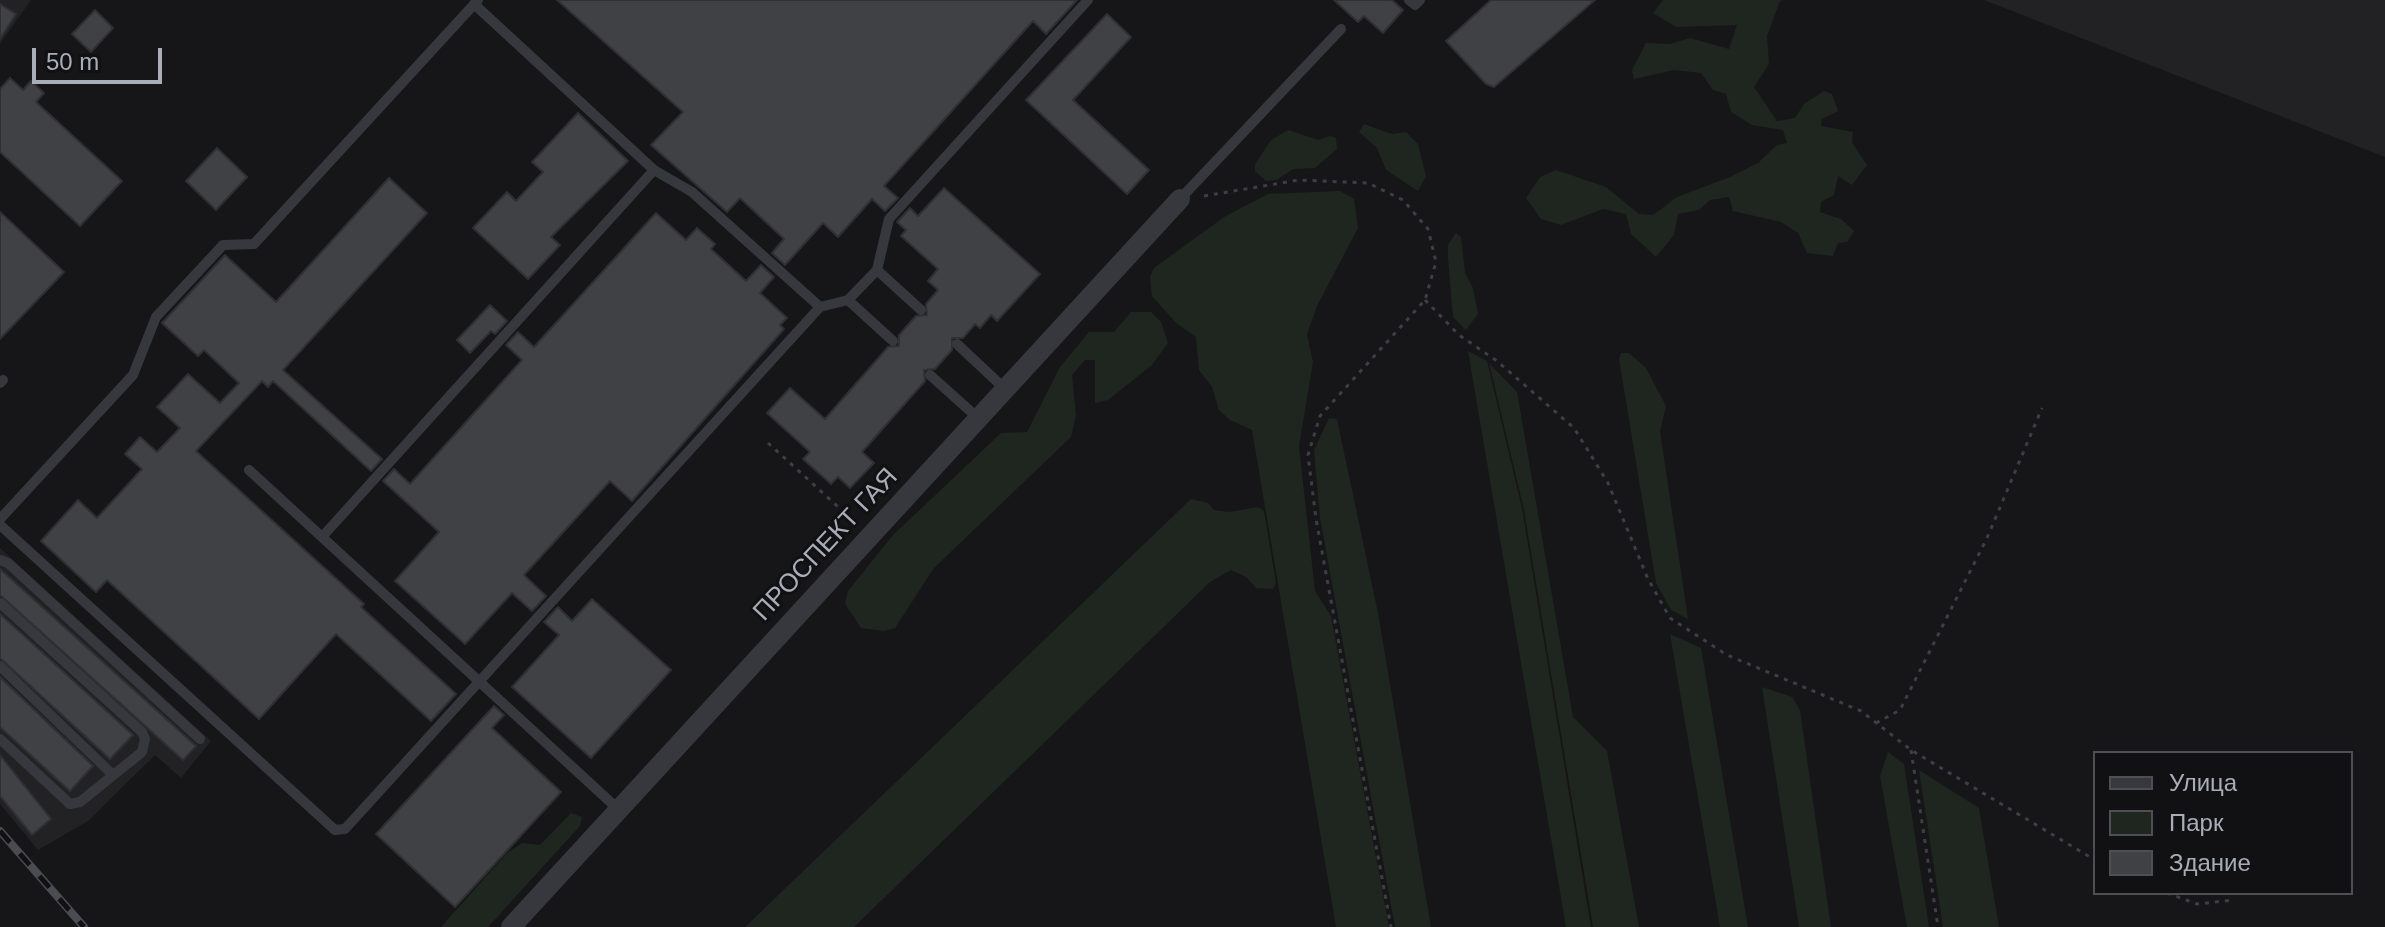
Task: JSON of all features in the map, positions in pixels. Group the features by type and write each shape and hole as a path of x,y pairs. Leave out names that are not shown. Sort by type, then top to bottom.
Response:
{"street":[{"name":"ПРОСПЕКТ ГАЯ","path":"511,927 1180,199"}],"lane":[{"path":"820,307 692,192 654,170 476,2 254,244 223,245 156,317 133,375 0,522 335,830 345,829 820,307 848,300 877,270 889,219 1088,0"},
{"path":"1409,0 1415,5 1420,0"},
{"path":"1180,199 1341,29"},
{"path":"322,537 654,170"},
{"path":"877,270 921,310"},
{"path":"848,300 893,341"},
{"path":"957,344 1005,389"},
{"path":"930,375 978,418"},
{"path":"249,470 618,809"},
{"path":"0,560 8,563 200,739"},
{"path":"0,603 142,732 145,739 142,752 80,802 70,804 0,739"},
{"path":"0,666 113,775"}],"path":[{"path":"1180,199 1299,180 1368,183 1403,200 1428,229 1436,262 1425,300 1320,416 1308,455 1316,519 1391,927"},
{"path":"1425,300 1459,335 1497,361 1574,428 1608,483 1648,579 1670,618 1727,655 1861,711 1911,750 2093,859"},
{"path":"1876,723 1900,710 1987,538 2042,408"},
{"path":"768,443 870,536"},
{"path":"1911,750 1938,927"},
{"path":"2172,895 2197,904 2234,900"}],"shaded area":[{"path":"0,0 31,0 0,44"},
{"path":"1984,0 2385,0 2385,157"},
{"path":"0,548 211,741 181,778 155,755 88,821 38,850 0,804"}],"green space":[{"path":"1663,0 1784,0 1780,1 1767,36 1769,64 1754,87 1777,121 1795,118 1804,104 1824,91 1832,94 1838,111 1822,119 1821,126 1853,132 1852,143 1867,165 1852,185 1838,176 1834,195 1821,202 1820,212 1841,219 1854,231 1847,242 1838,243 1833,256 1807,253 1798,233 1781,222 1733,211 1729,197 1710,200 1699,210 1678,214 1674,235 1656,257 1631,234 1626,214 1603,209 1561,225 1541,219 1526,198 1540,177 1556,170 1606,187 1639,214 1653,215 1677,197 1730,177 1758,163 1777,145 1787,143 1783,130 1752,125 1731,112 1726,94 1713,90 1701,73 1674,70 1634,79 1632,70 1646,43 1670,44 1690,38 1729,49 1737,25 1676,27 1653,13"},
{"path":"1364,124 1392,134 1406,132 1418,144 1426,176 1418,191 1386,170 1377,148 1359,132"},
{"path":"1288,130 1318,140 1330,136 1336,138 1337,149 1315,168 1293,169 1277,180 1266,181 1255,171 1255,164 1271,140"},
{"path":"1340,191 1354,199 1358,228 1317,306 1307,334 1313,362 1299,446 1315,591 1331,616 1389,927 1336,927 1252,430 1230,420 1219,410 1212,387 1199,370 1196,337 1176,323 1152,296 1150,277 1154,268 1224,217 1268,194"},
{"path":"1456,233 1461,237 1465,273 1473,288 1478,314 1466,330 1453,317 1448,245"},
{"path":"1131,312 1151,312 1161,322 1168,343 1152,365 1108,400 1095,403 1095,360 1085,360 1072,375 1076,415 1071,437 934,568 895,628 884,631 861,628 845,604 848,591 893,535 1001,433 1027,432 1060,367 1089,332 1114,332"},
{"path":"1468,351 1487,361 1522,508 1591,927 1566,927"},
{"path":"1621,353 1629,353 1646,368 1666,406 1660,431 1688,619 1671,610 1656,583 1619,359"},
{"path":"1489,363 1517,392 1573,717 1607,751 1639,927 1593,927 1524,510"},
{"path":"1329,418 1337,419 1378,613 1431,927 1395,927 1320,518 1314,450"},
{"path":"1191,499 1208,503 1214,510 1229,512 1258,507 1264,511 1276,583 1273,589 1256,588 1246,577 1231,570 1210,582 854,927 745,927"},
{"path":"1670,634 1701,648 1748,927 1720,927"},
{"path":"1762,687 1792,697 1800,710 1831,927 1799,927"},
{"path":"1888,752 1904,764 1929,927 1907,927 1880,776"},
{"path":"1919,770 1979,808 1999,927 1943,927"},
{"path":"571,813 582,817 580,826 488,927 441,927 507,853 522,843 540,845"}],"building":[{"path":"557,0 1077,0 1046,34 1033,21 884,186 898,198 885,211 872,199 838,237 823,223 785,265 772,253 784,239 740,198 727,212 651,145 683,112"},
{"path":"1334,0 1392,0 1403,10 1383,33 1364,16 1358,22"},
{"path":"1491,0 1595,0 1494,87 1486,84 1446,41"},
{"path":"0,4 16,14 0,39"},
{"path":"95,10 113,28 91,52 72,34"},
{"path":"1107,14 1131,37 1073,100 1149,170 1127,194 1026,100"},
{"path":"10,78 23,90 31,81 44,93 36,102 122,181 80,226 0,152 0,89"},
{"path":"578,113 628,161 551,237 560,245 528,279 473,228 507,192 516,201 543,172 532,162"},
{"path":"217,148 247,177 216,210 186,181"},
{"path":"389,178 427,213 283,370 382,459 371,471 273,381 268,387 262,381 196,451 364,604 361,607 456,694 431,721 336,634 259,719 107,580 96,592 41,541 78,500 97,518 142,469 125,454 140,437 157,452 180,428 157,407 188,374 220,403 239,383 204,350 198,356 162,323 225,255 276,302"},
{"path":"944,188 1040,274 997,321 991,315 980,328 975,324 963,338 952,338 952,350 935,369 924,370 925,381 862,452 874,463 850,488 838,477 831,484 803,459 810,452 767,413 790,388 825,419 888,347 899,346 899,335 916,316 927,315 926,304 938,290 928,281 938,269 901,236 906,230 897,222 910,208 918,216"},
{"path":"0,212 64,272 0,339"},
{"path":"656,213 686,240 697,228 715,244 711,249 746,281 761,265 774,277 760,293 787,318 780,325 784,329 632,501 610,481 524,575 546,596 532,611 512,593 465,644 395,581 439,532 383,481 394,469 410,484 522,360 506,345 518,332 534,347"},
{"path":"490,305 507,321 495,334 491,331 470,353 457,340"},
{"path":"0,569 196,746 183,760 0,595"},
{"path":"592,599 671,670 591,758 512,687 559,635 544,622 558,607 572,621"},
{"path":"0,614 133,735 110,759 0,658"},
{"path":"0,677 93,766 70,791 0,727"},
{"path":"494,706 504,715 492,728 561,792 455,907 376,834"},
{"path":"0,755 51,819 32,835 0,796"}],"railway":[{"path":"0,831 84,927"}]}
